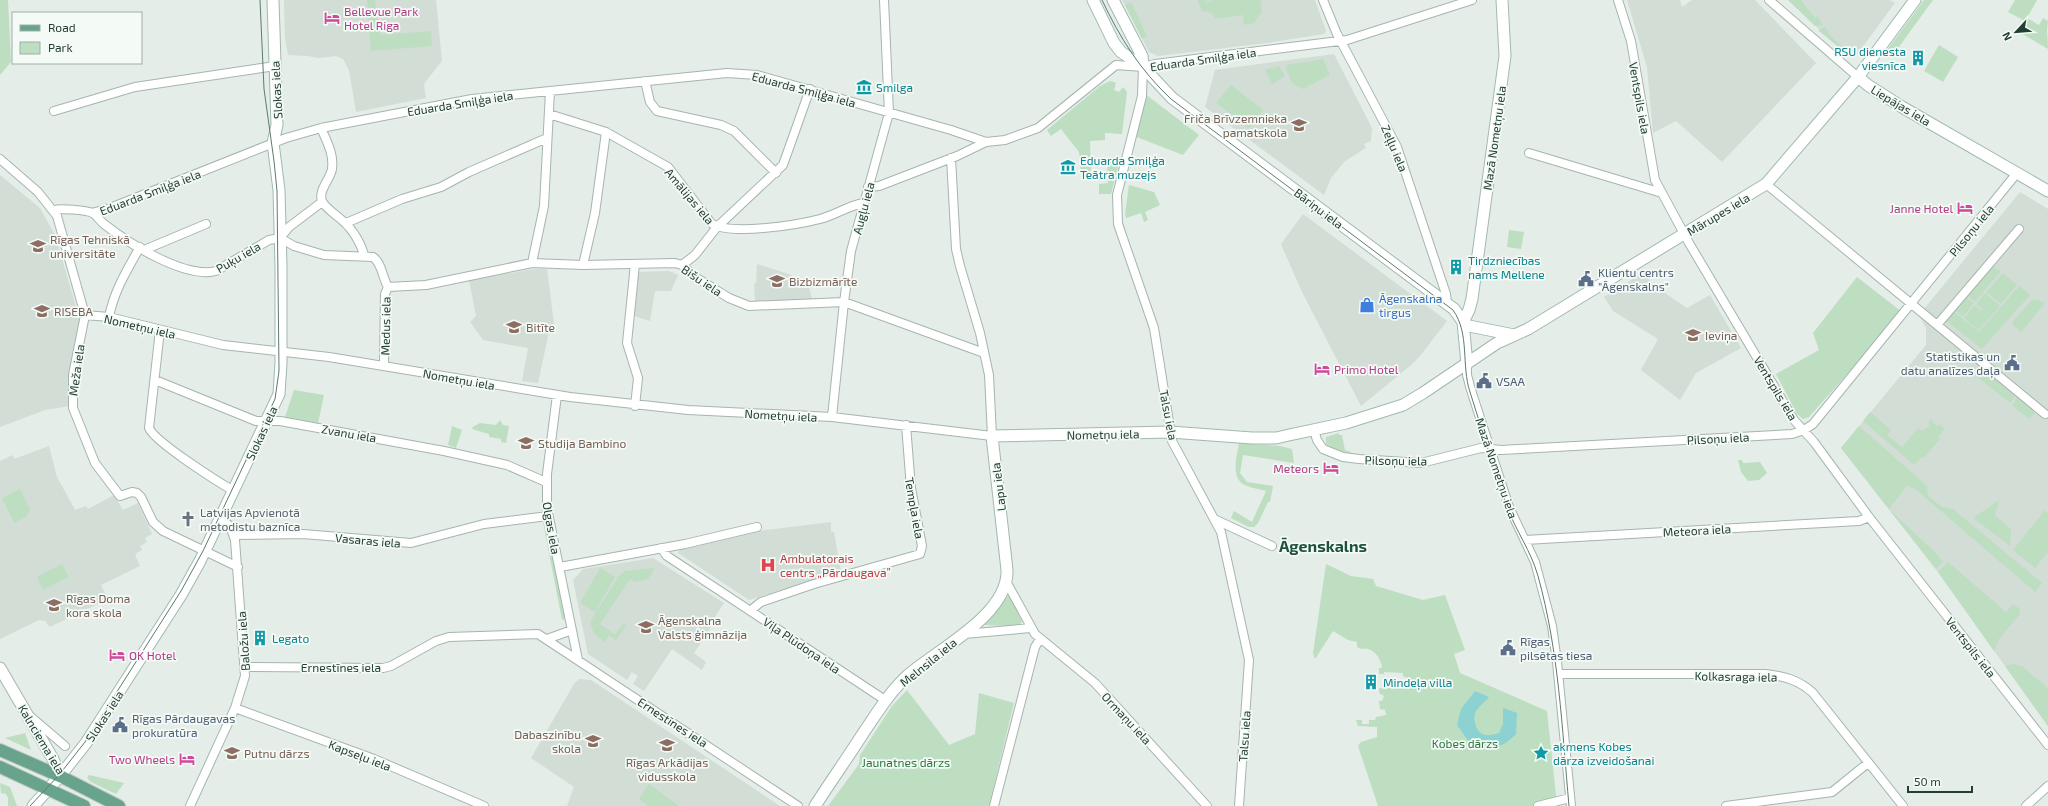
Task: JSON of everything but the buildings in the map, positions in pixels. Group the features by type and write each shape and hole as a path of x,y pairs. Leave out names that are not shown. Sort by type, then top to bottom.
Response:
{"main road":[{"path":"0,750 60,776"},
{"name":"Kalnciema iela","path":"0,767 84,806"},
{"name":"Kalnciema iela","path":"60,776 120,806"}],"street":[{"name":"Slokas iela","path":"33,806 60,776 86,743 181,595 234,491 279,394 281,352 280,238 279,190 274,143 278,125 272,0"},
{"name":"Augļu iela","path":"832,417 851,251 889,113 884,0"},
{"name":"Bāriņu iela","path":"1093,0 1114,43 1121,52 1143,67 1186,110 1447,303 1454,309 1463,322"},
{"name":"Bāriņu iela","path":"1113,0 1142,56 1143,67"},
{"name":"Zeļļu iela","path":"1323,0 1341,41 1397,147 1446,294 1447,303"},
{"name":"Eduarda Smiļģa iela","path":"92,213 117,206 274,143 321,128 472,99 645,81 742,73 810,89 986,142 1005,140 1038,128 1116,65 1143,67 1155,64 1341,41 1472,0"},
{"name":"Mazā Nometņu iela","path":"1463,322 1470,310 1472,298 1505,56 1502,0"},
{"name":"Ventspils iela","path":"1618,0 1631,41 1656,180 1685,234 1794,420 1804,430 1869,517 2048,745"},
{"name":"Liepājas iela","path":"1769,0 1869,86 1902,107 2048,190"},
{"name":"Mārupes iela","path":"1466,364 1496,343 1528,329 1766,184 1858,77 1915,0"},
{"path":"54,111 140,86 275,66"},
{"name":"Talsu iela","path":"1143,67 1142,96 1117,195 1118,224 1154,328 1172,441 1221,532 1249,660 1239,806"},
{"path":"645,81 650,102 657,110 722,125 734,131 776,173"},
{"path":"682,265 695,255 717,227 776,173 787,158 810,89"},
{"path":"532,263 544,206 550,91"},
{"name":"Amālijas iela","path":"549,114 606,132 668,167 711,223 717,227 729,230 790,225 820,219 863,203"},
{"path":"321,128 329,146 332,160 332,171 321,194 322,202 346,223 363,248 364,256 324,255 294,246 280,238 289,227 322,202"},
{"path":"583,265 595,213 606,132"},
{"path":"346,223 402,199 446,185 469,172 547,138"},
{"path":"868,187 879,186 952,158 986,142"},
{"path":"1529,153 1662,193"},
{"name":"Lapu iela","path":"952,158 956,249 989,375 992,436 1008,570 1007,584 1031,628 1040,639"},
{"name":"Meža iela","path":"0,159 38,192 54,210 65,241 85,315 73,375 72,394 75,416 95,463 120,496 132,492 137,493 141,497 157,527 204,552 238,567"},
{"name":"Pilsoņu iela","path":"1314,430 1316,440 1326,451 1343,457 1359,460 1421,463 1481,448 1490,450 1785,434 1804,430 1813,424 2017,173"},
{"path":"1766,184 2045,414"},
{"path":"54,210 65,208 92,213"},
{"name":"Puķu iela","path":"92,213 103,224 164,262 207,273 216,271 269,240 280,238"},
{"path":"109,316 112,302 120,283 142,249 206,224"},
{"path":"1937,325 2019,229"},
{"name":"Medus iela","path":"364,256 372,257 377,260 384,281 388,287 385,294 384,365"},
{"name":"Bišu iela","path":"388,287 426,285 532,263 583,265 675,264 682,265 695,277 729,298 749,306 844,302 984,353"},
{"path":"635,264 627,343 638,378 635,406"},
{"name":"Nometņu iela","path":"85,315 109,316 218,344 281,352 330,356 557,395 635,406 832,417 992,436 1170,432 1276,438 1346,423 1403,405 1466,364"},
{"path":"1463,322 1469,326 1514,335"},
{"path":"1463,322 1466,364"},
{"path":"160,330 149,428 151,433 173,451 234,491"},
{"name":"Mazā Nometņu iela","path":"1466,364 1470,384 1490,450 1509,506 1535,562 1552,626 1570,802"},
{"name":"Zvanu iela","path":"155,380 256,421 280,420 444,450 507,465 546,482"},
{"name":"Olgas iela","path":"557,395 546,482 548,516 560,567 578,660"},
{"name":"Tempļa iela","path":"751,610 761,602 814,584 920,554 922,546 911,488 906,425"},
{"name":"Vasaras iela","path":"234,535 303,534 411,543 497,522 548,516"},
{"name":"Meteora iela","path":"1524,540 1859,521 1869,517"},
{"path":"220,518 230,526 234,535"},
{"path":"1214,519 1272,546"},
{"path":"560,567 661,548 757,527"},
{"name":"Baložu iela","path":"190,806 235,708 244,684 246,666 234,535"},
{"name":"Viļa Plūdoņa iela","path":"661,548 667,556 751,610 885,700"},
{"name":"Melnsila iela","path":"815,806 885,700 906,677 962,634 992,607 1003,593 1007,584"},
{"path":"962,634 1031,628"},
{"path":"548,639 572,630"},
{"name":"Ernestīnes iela","path":"246,666 383,668 391,666 436,641 449,637 538,634 548,639 798,806"},
{"path":"994,806 1035,647 1040,639"},
{"name":"Ormaņu iela","path":"1040,639 1095,683 1207,806"},
{"name":"Kalnciema iela","path":"0,668 27,714 60,776"},
{"name":"Kolkasraga iela","path":"1558,674 1765,674 1789,678 1798,682 1813,693 1903,806"},
{"name":"Kapseļu iela","path":"235,708 374,759 484,806"},
{"path":"27,714 65,746"},
{"path":"1726,806 1832,792 1868,763"},
{"path":"2026,806 2048,786"},
{"path":"1538,806 1570,802"}],"shaded area":[{"path":"284,0 436,0 442,61 424,85 426,98 356,112 349,70 343,59 336,56 318,58 288,55 285,38"},
{"path":"1122,0 1315,0 1326,31 1324,34 1267,43 1158,56 1149,52"},
{"path":"1627,0 1680,0 1682,7 1692,0 1755,0 1816,63 1722,162 1676,121 1653,133 1647,67"},
{"path":"1788,0 1890,0 1895,3 1855,57 1847,55"},
{"name":"Friča Brīvzemnieka pamatskola","path":"1334,54 1372,128 1371,141 1364,144 1366,148 1345,161 1331,178 1324,195 1205,107 1215,70"},
{"path":"0,175 40,208 55,235 80,320 70,406 45,410 0,427"},
{"path":"2020,192 2048,209 2048,726 1937,571 1841,448 1926,345 1926,328 1919,315"},
{"name":"Āgenskalna tirgus","path":"1303,214 1447,321 1420,356 1410,366 1361,406 1301,290 1281,244"},
{"name":"Bizbizmārīte","path":"757,264 789,274 809,287 812,299 755,301 754,284 756,283"},
{"name":"Bitīte","path":"534,269 547,269 555,332 549,332 538,383 522,381 528,348 483,340 470,322 476,316 469,280"},
{"path":"669,271 678,275 671,291 655,291 650,321 634,315 637,272"},
{"name":"Ieviņa","path":"1644,272 1653,285 1687,308 1710,295 1741,348 1696,373 1680,400 1641,370 1658,339 1613,311 1604,297"},
{"path":"49,446 57,477 75,510 86,506 88,509 114,495 123,510 138,503 152,534 145,538 147,542 140,546 142,550 135,554 140,566 101,585 108,599 50,627 45,621 39,620 0,639 0,461 13,455 14,459"},
{"name":"Ambulatorais centrs „Pārdaugava”","path":"831,522 831,531 834,532 841,572 749,600 678,553 680,549 758,531"},
{"name":"Āgenskalna Valsts ģimnāzija","path":"653,558 724,603 711,623 709,631 694,653 706,662 702,670 672,649 644,691 633,684 638,676 632,672 627,680 588,654 573,580 583,569"},
{"name":"Dabaszinību skola","path":"579,679 591,680 780,806 567,806 574,787 531,758 574,684"}],"green space":[{"path":"0,0 8,0 11,62 0,75"},
{"path":"367,0 375,0 380,35 431,31 432,46 371,51"},
{"path":"1197,0 1206,0 1207,2 1212,0 1261,0 1262,12 1254,23 1244,25 1243,15 1215,19 1212,13 1202,11"},
{"path":"1788,0 1801,0 1815,18 1818,17 1823,25 1815,26"},
{"path":"1924,0 1933,0 1893,55 1887,50"},
{"path":"2015,0 2037,0 2027,18 2039,25 2043,18 2048,21 2048,49 2019,32 2025,21 2008,12"},
{"path":"1129,3 1132,4 1147,36 1142,39 1125,5"},
{"path":"1825,27 1835,40 1848,49 1848,55 1818,30"},
{"path":"1939,45 1958,57 1943,82 1924,71"},
{"path":"1323,59 1330,75 1303,89 1292,83 1286,69 1287,65"},
{"path":"1279,66 1285,76 1272,84 1265,70"},
{"path":"1110,81 1116,83 1114,90 1119,92 1123,87 1127,92 1122,134 1105,133 1105,140 1090,141 1091,171 1081,172 1079,152 1061,129 1051,136 1047,130 1100,86"},
{"path":"1231,85 1263,110 1249,128 1216,103"},
{"path":"1145,94 1199,135 1183,155 1134,136"},
{"path":"1115,157 1120,159 1111,194 1099,194 1099,184 1108,183 1107,158"},
{"path":"1129,185 1154,192 1160,205 1145,212 1148,220 1144,222 1141,213 1126,218 1125,214"},
{"path":"1509,230 1524,232 1521,249 1507,247"},
{"path":"1993,267 2001,271 1975,302 1967,295"},
{"path":"2003,273 2017,285 2001,304 1986,292"},
{"path":"1857,277 1902,312 1809,417 1803,419 1797,414 1776,374 1774,375 1819,350 1813,333"},
{"path":"2019,286 2030,295 1982,349 1945,320 1953,311 1979,332"},
{"path":"1985,293 2000,306 1978,330 1964,318 1975,305 1981,311 1982,309 1976,304"},
{"path":"1966,297 1974,303 1963,317 1955,310"},
{"path":"2032,300 2038,300 2045,303 2021,332 2012,324 2013,321"},
{"path":"1985,371 2015,397 2010,403 1975,375"},
{"path":"294,390 324,395 318,423 285,417"},
{"path":"2017,398 2035,413 2029,419 2012,405"},
{"path":"1870,412 1891,430 1887,435 1902,447 1918,428 1922,431 1929,427 1929,421 1932,418 1932,421 1937,426 1939,424 1945,429 1938,437 1940,439 1924,458 1922,457 1914,465 1863,421"},
{"path":"500,420 503,425 509,426 506,443 501,442 501,439 489,437 489,434 472,429 480,423 496,425"},
{"path":"452,426 462,430 456,448 448,445"},
{"path":"1859,426 1927,486 1928,496 1942,507 1953,509 2042,583 2035,592 1914,488 1907,486 1889,509 1940,557 1939,558 1943,562 1936,569 1841,448"},
{"path":"1339,433 1339,435 1342,435 1345,450 1351,452 1350,453 1337,450 1326,444 1326,437"},
{"path":"1239,443 1280,446 1292,449 1294,463 1243,455 1240,473 1247,482 1273,486 1270,502 1268,502 1258,523 1254,527 1249,527 1231,518 1234,511 1252,522 1266,491 1245,485 1240,482 1237,477 1236,460"},
{"path":"1738,460 1742,460 1743,463 1760,462 1767,473 1759,480 1748,481 1741,472"},
{"path":"20,489 30,509 27,516 14,523 2,498"},
{"path":"1999,500 1995,516 2011,529 2010,546 1973,518"},
{"path":"2045,510 2048,513 2048,552 2035,568 2013,550"},
{"path":"543,522 546,524 565,619 562,620"},
{"path":"1948,562 2006,612 2013,604 2020,609 2020,614 1999,639 1994,651 1938,572"},
{"path":"62,564 69,577 43,590 37,577"},
{"name":"Kobes dārzs","path":"1326,564 1351,576 1373,579 1376,586 1423,600 1445,595 1465,650 1454,654 1460,673 1547,711 1557,805 1378,806 1358,746 1361,742 1377,737 1377,727 1358,726 1356,720 1362,720 1362,724 1369,724 1369,720 1375,720 1376,717 1386,715 1385,710 1380,709 1379,701 1382,701 1384,696 1379,693 1379,688 1388,689 1403,687 1403,685 1408,684 1409,679 1403,676 1403,673 1384,672 1384,674 1379,674 1379,668 1382,668 1381,662 1376,654 1371,650 1357,647 1357,642 1348,640 1333,631 1315,659 1313,653"},
{"path":"600,568 615,577 595,612 580,603"},
{"path":"655,568 648,579 635,582 630,579 600,624 615,635 623,624 626,626 616,640 609,635 605,642 594,634 590,622 618,577 625,571"},
{"path":"1008,596 1011,598 1022,621 1020,625 985,625 986,622"},
{"path":"2015,664 2023,667 2048,688 2048,726 2005,666"},
{"name":"Jaunatnes dārzs","path":"907,690 949,745 975,734 979,693 1014,703 989,806 828,806 859,764 860,755 892,706"},
{"path":"25,733 31,750 5,738"},
{"path":"89,775 124,783 116,794 91,782 87,778"},
{"path":"0,783 10,787 17,806 8,806 8,798 6,794 1,793"},
{"path":"649,784 678,805 648,806 639,799"}],"water":[{"path":"1475,691 1489,697 1476,711 1474,718 1476,727 1481,733 1491,735 1499,733 1503,724 1503,708 1517,713 1516,734 1501,745 1490,748 1478,748 1472,746 1457,725 1461,709"}],"tram line":[{"path":"30,806 59,775 85,742 181,591 203,551 275,399 279,371 277,191 264,89 260,0"},
{"path":"1102,0 1116,27 1140,65 1171,99 1453,310 1462,329 1467,382 1470,392 1507,507 1535,567 1545,605 1551,633 1559,690 1569,806"}],"place":[{"name":"Bellevue Park Hotel Riga","path":"332,18"},
{"name":"RSU dienesta viesnīca","path":"1918,58"},
{"name":"Smilga","path":"864,87"},
{"name":"Friča Brīvzemnieka pamatskola","path":"1299,125"},
{"name":"Eduarda Smiļģa Teātra muzejs","path":"1068,167"},
{"name":"Janne Hotel","path":"1965,208"},
{"name":"Rīgas Tehniskā universitāte","path":"38,246"},
{"name":"Tirdzniecības nams Mellene","path":"1456,267"},
{"name":"Klientu centrs \"Āgenskalns\"","path":"1586,279"},
{"name":"Bizbizmārīte","path":"777,281"},
{"name":"Āgenskalna tirgus","path":"1367,305"},
{"name":"RISEBA","path":"42,311"},
{"name":"Bitīte","path":"514,327"},
{"name":"Ieviņa","path":"1693,335"},
{"name":"Statistikas un datu analīzes daļa","path":"2012,363"},
{"name":"Primo Hotel","path":"1322,369"},
{"name":"VSAA","path":"1484,381"},
{"name":"Studija Bambino","path":"526,443"},
{"name":"Meteors","path":"1331,468"},
{"name":"Latvijas Apvienotā metodistu baznīca","path":"188,519"},
{"name":"Ambulatorais centrs „Pārdaugava”","path":"768,565"},
{"name":"Rīgas Doma kora skola","path":"54,605"},
{"name":"Āgenskalna Valsts ģimnāzija","path":"646,627"},
{"name":"Legato","path":"260,638"},
{"name":"Rīgas pilsētas tiesa","path":"1508,648"},
{"name":"OK Hotel","path":"117,655"},
{"name":"Mindeļa villa","path":"1371,682"},
{"name":"Rīgas Pārdaugavas prokuratūra","path":"120,725"},
{"name":"Dabaszinību skola","path":"593,741"},
{"name":"Rīgas Arkādijas vidusskola","path":"667,745"},
{"name":"Putnu dārzs","path":"232,753"},
{"name":"akmens Kobes dārza izveidošanai","path":"1541,753"},
{"name":"Two Wheels","path":"187,759"}],"district":[{"name":"Āgenskalns","path":"1323,545"}]}
